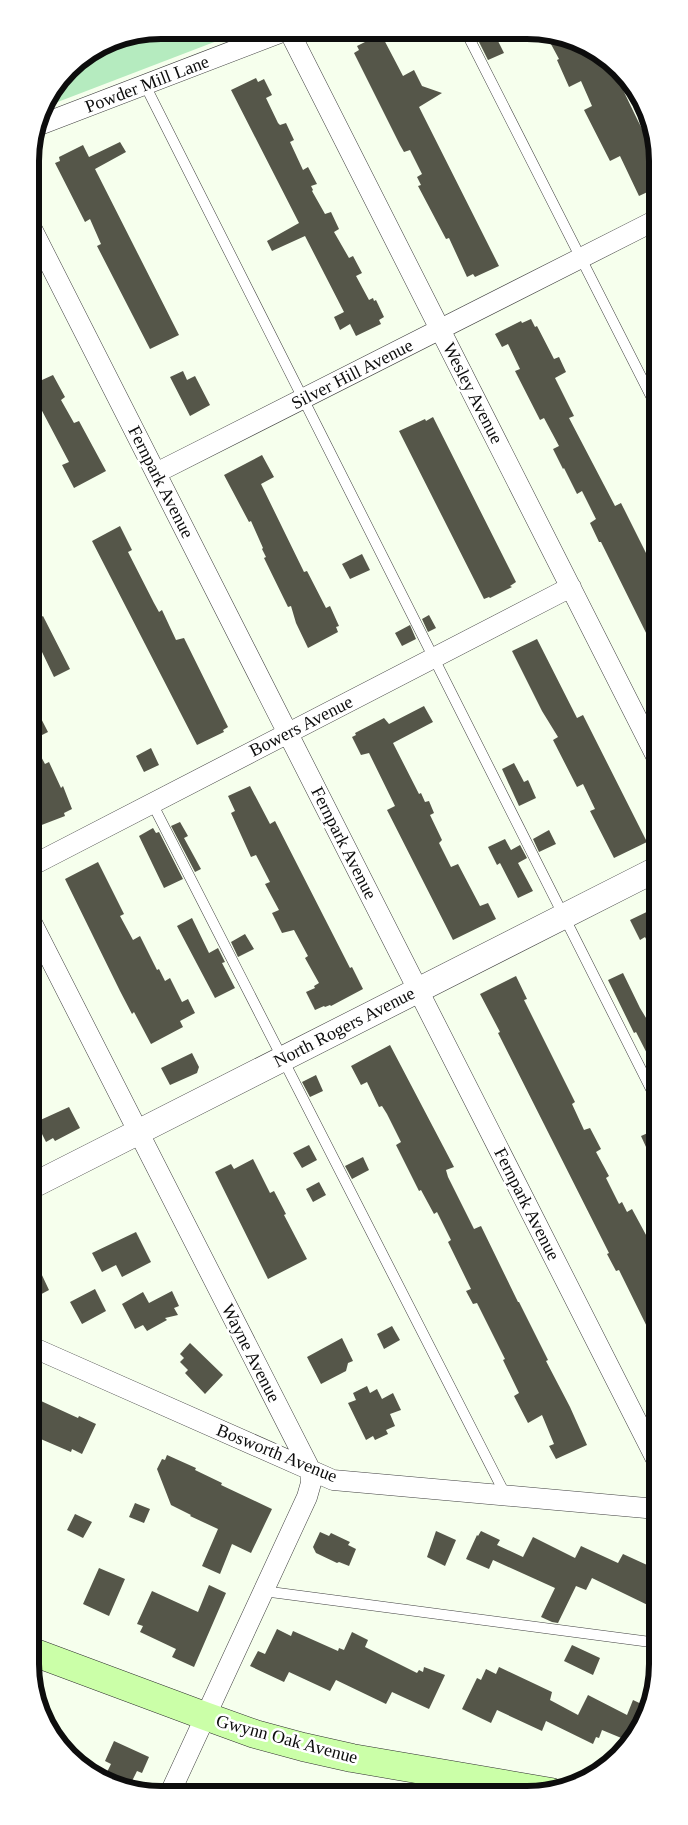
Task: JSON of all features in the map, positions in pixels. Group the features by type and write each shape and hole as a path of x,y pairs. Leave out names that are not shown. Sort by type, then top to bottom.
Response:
{"main road":[{"name":"Gwynn Oak Avenue","path":"39,1655 255,1734 352,1758 516,1786"}],"street":[{"name":"Powder Mill Lane","path":"45,123 264,39"},
{"name":"Wesley Avenue","path":"293,39 649,742"},
{"name":"Silver Hill Avenue","path":"156,473 649,224"},
{"name":"Fernpark Avenue","path":"39,243 649,1446"},
{"name":"Bowers Avenue","path":"39,862 571,587"},
{"name":"North Rogers Avenue","path":"39,1182 649,873"},
{"name":"Wayne Avenue","path":"39,935 311,1470"},
{"name":"Bosworth Avenue","path":"39,1350 332,1480 649,1508"},
{"path":"173,1786 307,1497 311,1483 311,1470"}],"lane":[{"path":"470,39 649,392"},
{"path":"145,85 649,1086"},
{"path":"152,803 506,1496"},
{"path":"263,1591 649,1643"}],"green space":[{"path":"153,39 222,39 53,104 69,80 93,59 114,48 137,41"}],"building":[{"path":"371,39 384,39 403,76 414,70 422,86 442,93 419,107 499,266 475,277 473,274 467,277 449,238 446,239 418,186 421,185 417,177 422,174 410,150 404,152 354,53 359,50 357,46"},
{"path":"486,39 497,39 504,53 488,60 479,42"},
{"path":"549,41 574,48 588,55 618,79 647,139 649,191 639,196 620,156 610,161 584,110 592,106 581,81 569,87 557,60 559,59"},
{"path":"256,78 258,82 264,79 272,95 266,98 278,123 280,125 286,123 294,140 290,142 303,170 308,167 317,184 311,186 312,191 325,214 331,212 339,229 334,232 349,258 353,256 362,273 356,276 369,300 373,298 374,301 376,300 384,317 379,320 381,324 356,336 350,324 340,330 334,317 344,312 305,236 272,251 267,241 299,223 231,90"},
{"path":"120,142 126,152 95,169 179,335 150,349 97,246 101,244 90,219 85,222 55,163 60,161 59,157 83,145 89,157"},
{"path":"531,319 535,327 537,326 554,359 559,357 566,372 555,378 574,416 569,418 615,506 621,503 649,559 649,639 590,523 596,519 582,491 577,494 563,469 553,449 559,446 544,418 540,420 515,371 520,369 508,344 502,347 495,334 521,321 522,323"},
{"path":"183,371 187,380 195,376 210,405 190,416 170,377"},
{"path":"53,375 65,397 61,400 74,423 79,421 106,471 74,488 62,465 69,462 39,408 39,381"},
{"path":"433,417 516,582 510,586 512,587 490,598 484,599 399,431"},
{"path":"262,455 274,477 261,484 304,572 307,571 326,608 330,606 339,626 336,627 338,632 308,648 296,623 291,606 288,607 264,558 266,557 263,548 251,521 249,522 224,475"},
{"path":"120,526 132,550 128,552 154,603 159,612 162,610 176,640 184,638 228,727 223,730 224,732 197,745 92,541"},
{"path":"362,554 370,570 350,579 342,564"},
{"path":"429,615 436,628 428,632 422,619"},
{"path":"43,616 70,669 54,677 39,646 39,618"},
{"path":"410,625 416,639 402,646 395,633"},
{"path":"537,639 577,718 583,715 647,842 614,858 590,811 595,809 583,784 577,787 553,740 558,737 542,711 512,651"},
{"path":"424,706 433,722 393,743 419,794 421,793 425,802 429,801 434,813 430,815 442,840 439,843 451,867 458,864 480,906 488,903 496,919 453,940 387,810 395,806 369,753 361,755 352,737 356,735 355,733 384,718 389,724"},
{"path":"39,715 48,732 39,736"},
{"path":"151,748 159,765 144,772 136,756"},
{"path":"39,753 45,764 49,762 61,788 63,786 72,809 64,813 65,816 39,826"},
{"path":"514,763 524,782 528,780 536,798 519,806 502,769"},
{"path":"250,786 270,824 275,821 350,968 352,967 363,989 331,1006 324,1006 315,1010 306,992 315,988 314,986 319,983 305,958 308,956 294,930 282,933 272,913 279,910 265,884 270,882 256,855 251,857 231,813 235,811 228,796"},
{"path":"180,822 188,836 184,838 201,869 195,872 171,826"},
{"path":"153,828 156,833 159,832 183,879 164,888 139,836"},
{"path":"549,830 556,844 539,852 533,839"},
{"path":"505,839 511,850 520,845 527,858 518,863 533,891 518,898 500,863 497,865 488,847"},
{"path":"98,862 124,914 120,916 133,940 140,936 157,970 159,969 165,981 170,978 182,1002 188,999 195,1013 180,1021 183,1027 151,1044 120,991 65,879"},
{"path":"649,911 649,944 645,937 640,940 630,920"},
{"path":"192,918 209,953 218,948 225,962 222,963 235,988 215,998 177,926"},
{"path":"245,934 254,949 238,957 231,942"},
{"path":"623,973 649,1023 649,1057 636,1032 634,1033 608,980"},
{"path":"516,976 527,999 524,1000 575,1102 572,1104 584,1130 590,1128 601,1149 596,1152 609,1176 606,1178 619,1204 622,1202 627,1212 632,1209 649,1240 649,1331 619,1270 616,1271 607,1254 609,1253 480,994"},
{"path":"390,1045 454,1167 446,1170 448,1177 474,1229 481,1226 548,1360 546,1361 587,1445 556,1459 549,1446 554,1444 542,1415 528,1423 514,1396 519,1393 503,1360 505,1359 477,1303 473,1304 466,1291 471,1289 448,1242 451,1240 437,1212 434,1214 421,1190 419,1191 396,1145 401,1142 387,1114 382,1106 379,1107 367,1082 361,1085 351,1066"},
{"path":"192,1053 199,1067 197,1073 170,1085 161,1068"},
{"path":"316,1075 323,1091 310,1097 302,1082"},
{"path":"69,1107 80,1128 55,1141 53,1138 46,1142 39,1128 39,1121"},
{"path":"649,1132 649,1154 641,1136"},
{"path":"309,1145 317,1160 302,1168 293,1153"},
{"path":"363,1157 369,1170 352,1179 345,1166"},
{"path":"253,1159 270,1193 274,1191 307,1259 268,1279 215,1172 231,1164 234,1169"},
{"path":"319,1182 326,1195 313,1202 306,1189"},
{"path":"136,1232 151,1262 122,1277 116,1265 102,1272 92,1253"},
{"path":"39,1269 49,1290 39,1295"},
{"path":"95,1289 106,1311 82,1324 70,1302"},
{"path":"172,1291 179,1306 174,1308 178,1315 165,1318 167,1320 147,1331 143,1325 135,1329 122,1304 143,1292 149,1303"},
{"path":"392,1326 400,1340 384,1349 377,1334"},
{"path":"342,1338 353,1361 348,1363 346,1371 321,1384 307,1357"},
{"path":"190,1343 223,1375 205,1394 185,1373 188,1370 180,1362 184,1358 180,1354"},
{"path":"367,1386 370,1393 377,1389 382,1399 393,1393 401,1410 390,1414 395,1426 386,1430 388,1434 375,1440 373,1436 366,1440 348,1403 356,1400 353,1393"},
{"path":"41,1401 96,1424 82,1454 72,1449 71,1452 39,1438 39,1405"},
{"path":"167,1455 196,1468 195,1470 222,1483 221,1485 272,1509 251,1553 232,1544 220,1574 202,1566 218,1529 171,1505 157,1469 162,1459 165,1460"},
{"path":"135,1503 150,1509 144,1523 129,1517"},
{"path":"75,1514 92,1522 83,1538 67,1530"},
{"path":"436,1531 456,1540 445,1566 427,1557"},
{"path":"481,1531 500,1540 497,1545 523,1557 533,1537 575,1558 581,1546 618,1563 623,1554 649,1566 649,1606 592,1578 586,1590 576,1586 558,1623 552,1622 541,1617 555,1588 493,1560 489,1569 466,1559"},
{"path":"320,1532 329,1536 331,1533 350,1542 348,1545 356,1549 349,1566 337,1563 316,1553 313,1547"},
{"path":"99,1568 125,1579 109,1616 83,1604"},
{"path":"209,1585 226,1593 194,1667 172,1657 176,1649 140,1632 143,1626 137,1624 152,1591 198,1612"},
{"path":"277,1629 291,1636 293,1631 338,1651 339,1648 344,1650 352,1632 368,1640 365,1647 417,1673 419,1670 423,1672 424,1667 445,1675 429,1709 392,1692 386,1704 336,1680 330,1691 289,1672 284,1682 250,1666 258,1651 265,1654"},
{"path":"572,1645 600,1658 593,1675 564,1661"},
{"path":"499,1667 552,1692 550,1700 578,1715 588,1695 627,1715 633,1700 642,1704 637,1718 624,1739 602,1730 599,1738 596,1737 593,1744 546,1721 542,1731 497,1710 491,1723 462,1709 477,1678 481,1680 486,1669 496,1674"},
{"path":"114,1741 149,1757 142,1773 137,1771 131,1782 106,1774 111,1764 105,1761"}]}
